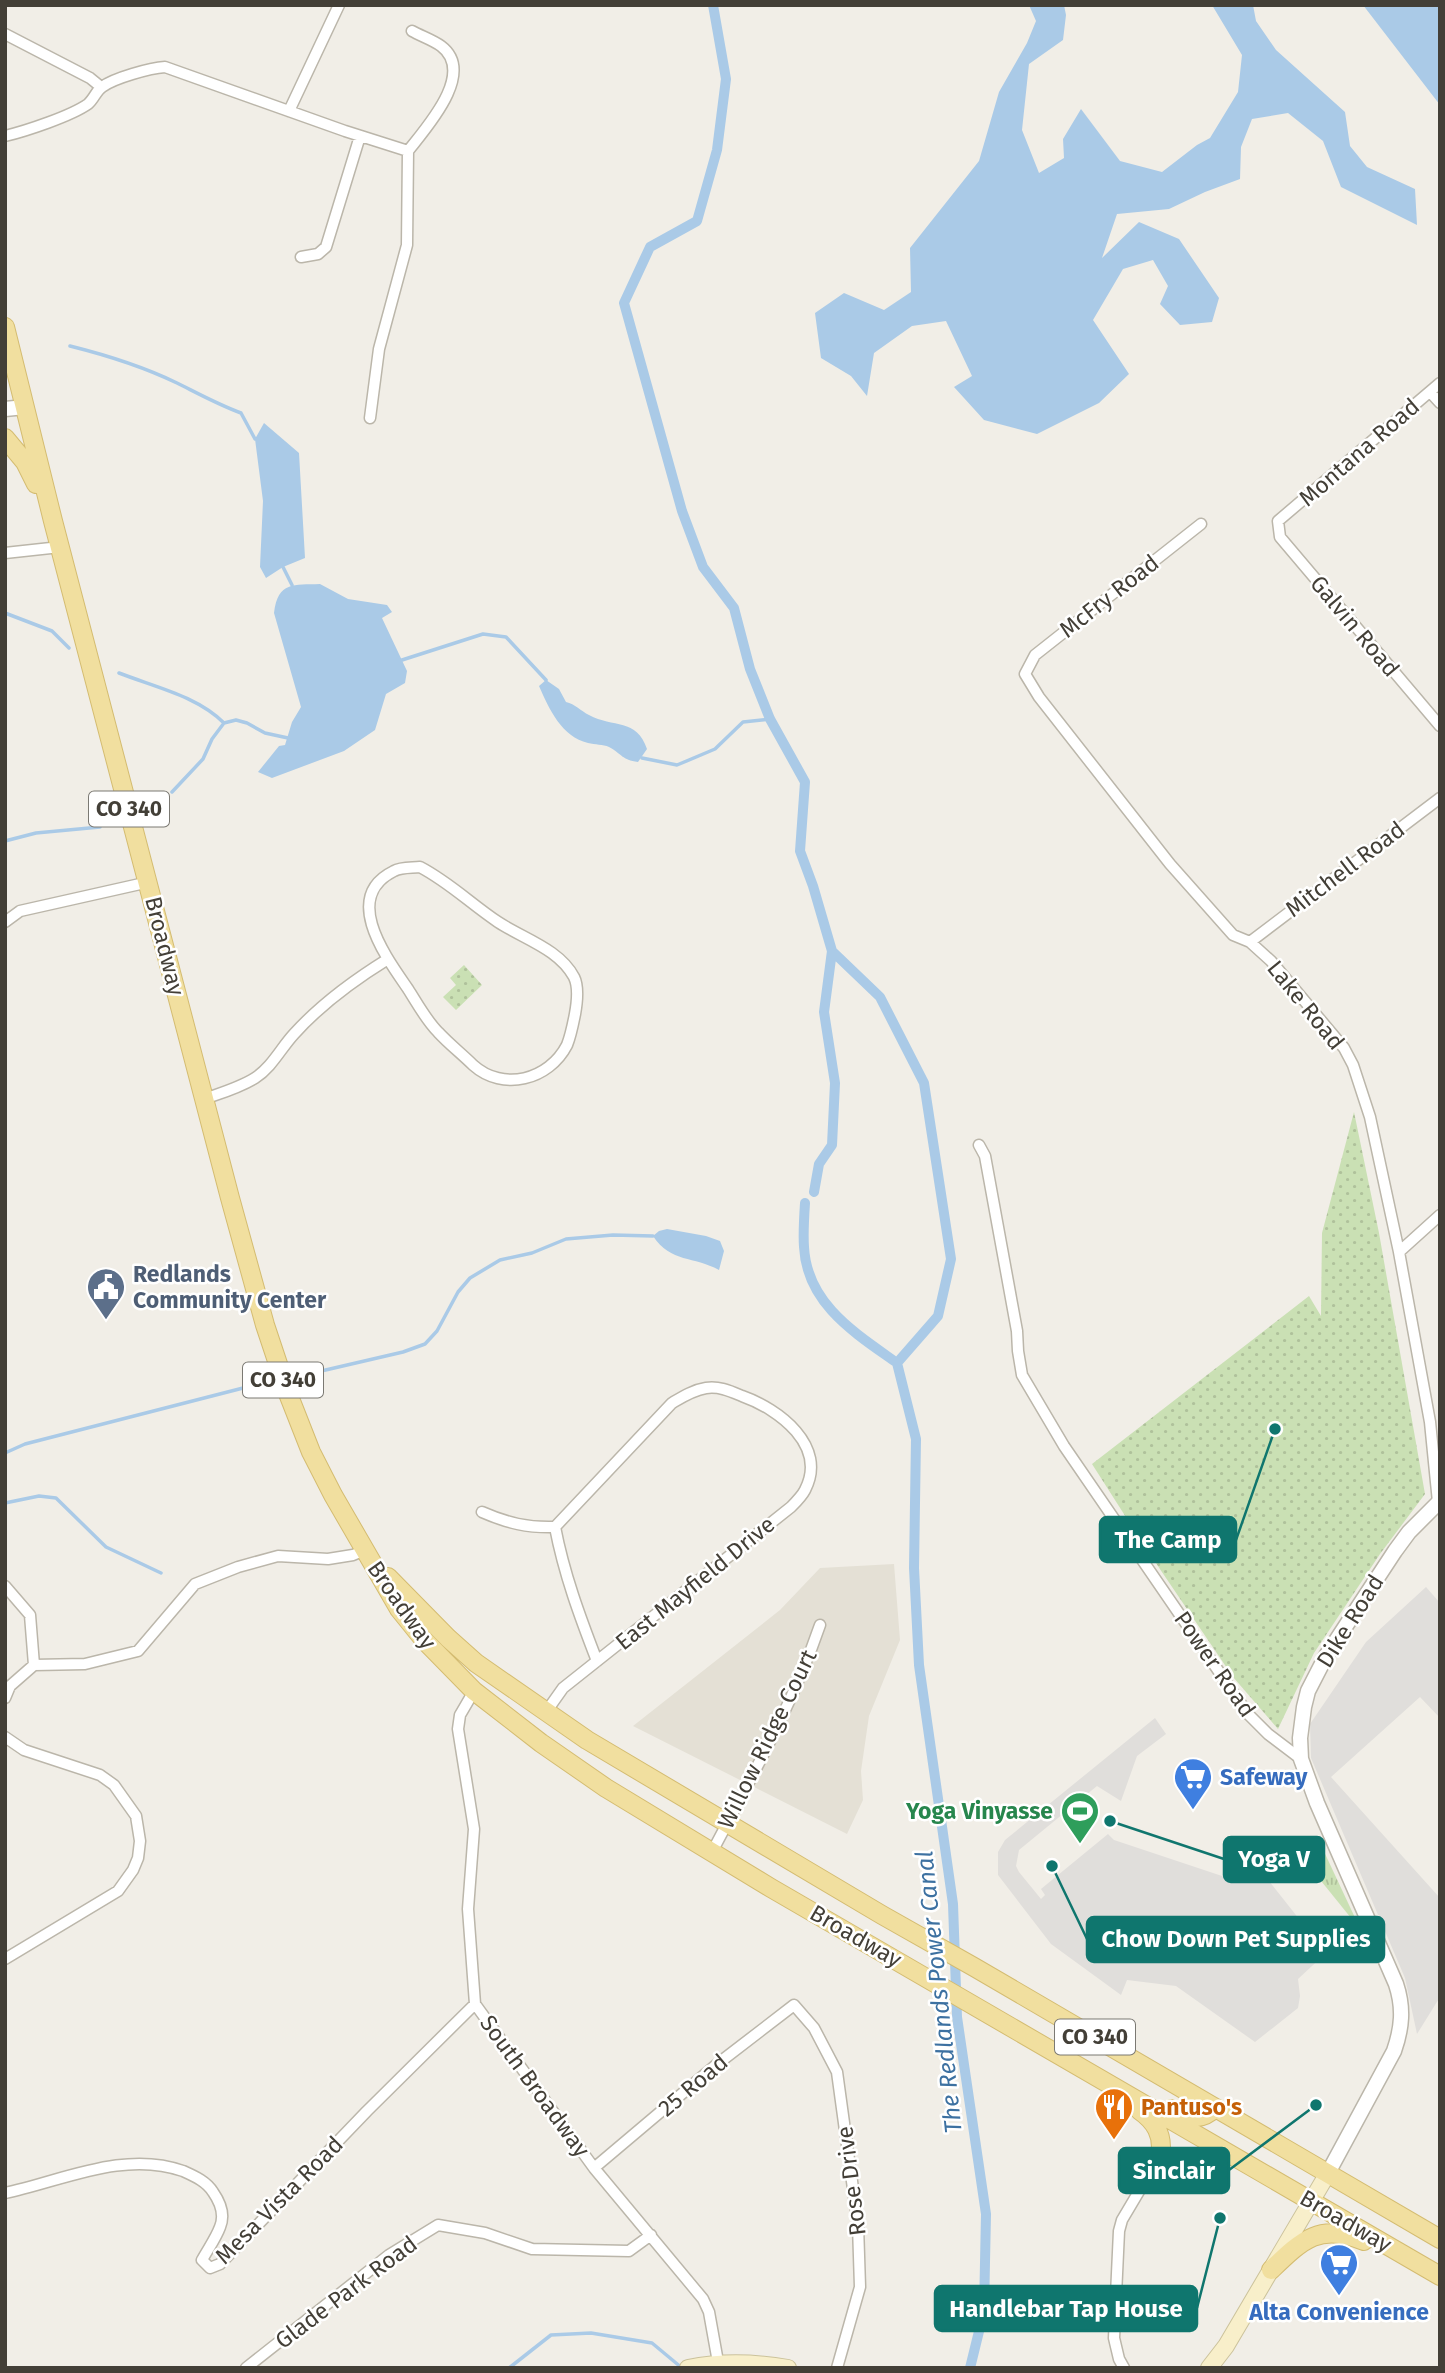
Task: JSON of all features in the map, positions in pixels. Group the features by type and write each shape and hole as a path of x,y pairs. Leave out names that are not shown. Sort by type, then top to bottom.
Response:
{"main road":[{"path":"5,382 10,360 7,334"},
{"name":"Broadway","path":"7,334 53,521 246,1259 287,1391 315,1461 399,1609 424,1640 474,1691 551,1750 621,1797 1440,2276"},
{"path":"5,438 25,462 53,521"},
{"name":"Broadway","path":"365,1550 448,1638 476,1663 587,1740 1440,2239"},
{"path":"546,1712 548,1730 560,1747 621,1797"},
{"path":"1080,2066 1191,2118 1204,2117 1215,2108"},
{"path":"1080,2066 1152,2121 1161,2141 1160,2156"},
{"path":"1160,2156 1174,2142 1190,2139 1233,2155"},
{"path":"1209,2368 1226,2346 1328,2173"},
{"path":"1270,2270 1301,2243 1329,2232 1350,2235 1418,2263"},
{"path":"692,2367 718,2362 759,2363 788,2368"}],"street":[{"path":"289,111 339,5"},
{"path":"370,418 379,349 407,244 408,151 442,107 453,75 450,60 441,46 412,31"},
{"path":"5,34 90,78 101,87"},
{"path":"5,136 24,132 83,107 95,97 101,87 149,68 165,67 408,151"},
{"path":"301,257 318,254 326,247 360,136"},
{"name":"Montana Road","path":"1278,521 1440,383"},
{"path":"1430,392 1440,403"},
{"path":"5,409 25,407"},
{"name":"Galvin Road","path":"1278,521 1280,537 1440,726"},
{"name":"McFry Road","path":"1025,674 1035,655 1201,524"},
{"path":"5,554 60,547"},
{"name":"Lake Road","path":"1025,674 1039,697 1170,864 1233,935 1250,942 1279,970 1344,1048 1353,1065 1370,1117 1399,1252 1430,1422 1439,1502"},
{"name":"Mitchell Road","path":"1250,942 1440,798"},
{"path":"420,867 439,877 498,922 567,965 576,981 577,993 577,1005 568,1043 551,1065 530,1078 518,1081 503,1080 479,1070 436,1031 388,959 371,926 369,905 380,882 396,870 420,867"},
{"path":"5,922 20,911 149,882"},
{"path":"204,1099 255,1078 269,1066 293,1034 308,1020 356,979 388,959"},
{"name":"Power Road","path":"979,1145 985,1156 1017,1331 1022,1375 1064,1446 1243,1707 1268,1734 1301,1759"},
{"path":"1399,1252 1440,1215"},
{"name":"East Mayfield Drive","path":"546,1712 563,1688 791,1507 805,1492 811,1473 810,1457 802,1440 784,1418 752,1399 723,1389 707,1388 689,1393 672,1404 555,1527"},
{"name":"Dike Road","path":"1301,1759 1300,1738 1304,1707 1316,1675 1344,1626 1395,1551 1409,1532 1439,1502"},
{"path":"482,1512 507,1523 534,1528 555,1527 561,1561 597,1661"},
{"path":"5,1698 10,1686 34,1665 85,1664 138,1650 195,1584 238,1567 278,1556 328,1559 365,1550"},
{"path":"5,1586 30,1615 34,1665"},
{"name":"Willow Ridge Court","path":"712,1852 767,1748 806,1664 820,1625"},
{"name":"South Broadway","path":"474,1691 460,1715 458,1729 474,1829 468,1909 475,2004 594,2168 703,2300 709,2312 718,2362"},
{"path":"5,1737 24,1750 100,1775 114,1785 136,1816 140,1841 134,1870 118,1891 5,1959"},
{"path":"1301,1759 1317,1803 1396,1984 1402,2009 1401,2030 1394,2051 1328,2173"},
{"name":"Mesa Vista Road","path":"5,2193 95,2169 130,2164 168,2166 195,2176 210,2188 220,2203 220,2228 202,2260 210,2268 220,2264 367,2111 475,2004"},
{"name":"25 Road","path":"594,2168 716,2065 794,2005"},
{"name":"Rose Drive","path":"794,2005 814,2028 837,2072 858,2225 860,2287 837,2368"},
{"path":"1124,2368 1114,2337 1119,2231 1135,2196 1160,2156"},
{"name":"Glade Park Road","path":"246,2368 389,2255 438,2225 485,2233 532,2249 629,2250 651,2235"}],"shaded area":[{"path":"894,1564 900,1640 869,1716 861,1771 863,1800 847,1834 633,1726 780,1610 820,1568"},
{"path":"1426,1587 1440,1603 1440,1718 1420,1697 1331,1777 1440,1898 1440,1997 1417,2034 1405,1978 1311,1758 1310,1724 1366,1642"},
{"path":"1155,1718 1166,1734 1137,1756 1121,1801 1097,1786 1019,1850 1016,1866 1041,1899 1045,1895 1041,1889 1108,1834 1114,1840 1240,1882 1244,1871 1269,1881 1326,1953 1298,1979 1298,2008 1255,2042 1176,1986 1127,1980 1121,1995 1051,1944 998,1875 998,1852 1005,1840"}],"green space":[{"path":"464,965 482,985 456,1010 443,997 456,985 450,978"},
{"path":"1354,1112 1379,1233 1425,1494 1380,1554 1314,1653 1278,1729 1233,1677 1092,1464 1309,1296 1321,1316 1322,1233"},
{"path":"1320,1843 1357,1922 1355,1923 1309,1866 1310,1853"}],"water":[{"path":"1029,5 1064,5 1066,15 1063,40 1029,64 1022,130 1039,173 1064,158 1063,139 1081,109 1120,161 1162,172 1210,138 1238,92 1242,55 1212,5 1253,5 1256,21 1276,50 1345,112 1350,146 1367,167 1415,189 1417,225 1341,187 1323,141 1288,113 1252,119 1241,147 1240,179 1169,209 1117,214 1102,258 1139,222 1179,239 1219,298 1212,322 1180,325 1160,304 1168,286 1153,260 1123,269 1093,320 1129,374 1099,403 1037,434 984,420 954,387 972,376 946,321 912,326 874,353 867,396 851,376 821,358 815,313 844,293 884,310 911,292 910,248 979,161 999,92 1027,43 1036,21"},
{"path":"1363,5 1440,5 1440,105"},
{"path":"264,423 299,453 305,558 266,578 260,567 263,501 255,439"},
{"path":"320,584 348,599 387,605 392,612 382,618 407,671 405,683 386,694 375,730 344,751 272,778 258,772 279,746 285,745 292,722 301,707 274,613 276,603 283,590 289,587"},
{"path":"546,680 559,689 566,702 598,719 623,725 637,732 647,749 638,762 625,758 607,746 588,743 571,735 552,713 543,695 539,686"},
{"path":"667,1229 720,1241 724,1251 719,1270 667,1251 653,1236"}],"waterway":[{"name":"The Redlands Power Canal","path":"713,5 726,79 717,150 697,221 650,247 624,303 682,511 703,567 734,608 750,669 770,719 805,782 800,851 832,951 880,997 924,1083 951,1259 938,1316 897,1363"},
{"path":"70,346 151,372 241,413 255,439"},
{"path":"283,567 292,585"},
{"path":"5,613 52,631 69,648"},
{"path":"402,660 483,634 506,637 546,680"},
{"path":"119,673 188,699 224,723"},
{"path":"642,758 677,765 715,749 743,722 770,719"},
{"path":"172,792 203,759 212,739 224,723 236,720 265,733 288,738"},
{"path":"5,841 36,833 100,827"},
{"name":"The Redlands Power Canal","path":"814,1192 819,1164 832,1145 835,1083 824,1012 832,951"},
{"name":"The Redlands Power Canal","path":"805,1203 804,1247 807,1267 814,1285 836,1315 897,1363 916,1439 914,1568 919,1665 953,1904 957,2017 986,2214 984,2311 970,2368"},
{"path":"317,1372 403,1352 425,1344 437,1331 458,1292 470,1278 500,1260 532,1253 566,1239 613,1235 653,1236"},
{"path":"5,1453 25,1444 247,1387"},
{"path":"5,1503 39,1496 56,1498 106,1547 161,1573"},
{"path":"509,2368 551,2335 591,2333 652,2343 682,2368"}],"place":[{"name":"Redlands Community Center","path":"106,1321"},
{"name":"The Camp","path":"1275,1429"},
{"name":"Safeway","path":"1193,1811"},
{"name":"Yoga V","path":"1110,1821"},
{"name":"Yoga Vinyasse","path":"1080,1845"},
{"name":"Chow Down Pet Supplies","path":"1052,1866"},
{"name":"Sinclair","path":"1316,2105"},
{"name":"Pantuso's","path":"1114,2141"},
{"name":"Handlebar Tap House","path":"1220,2218"},
{"name":"Alta Convenience","path":"1339,2297"}]}
